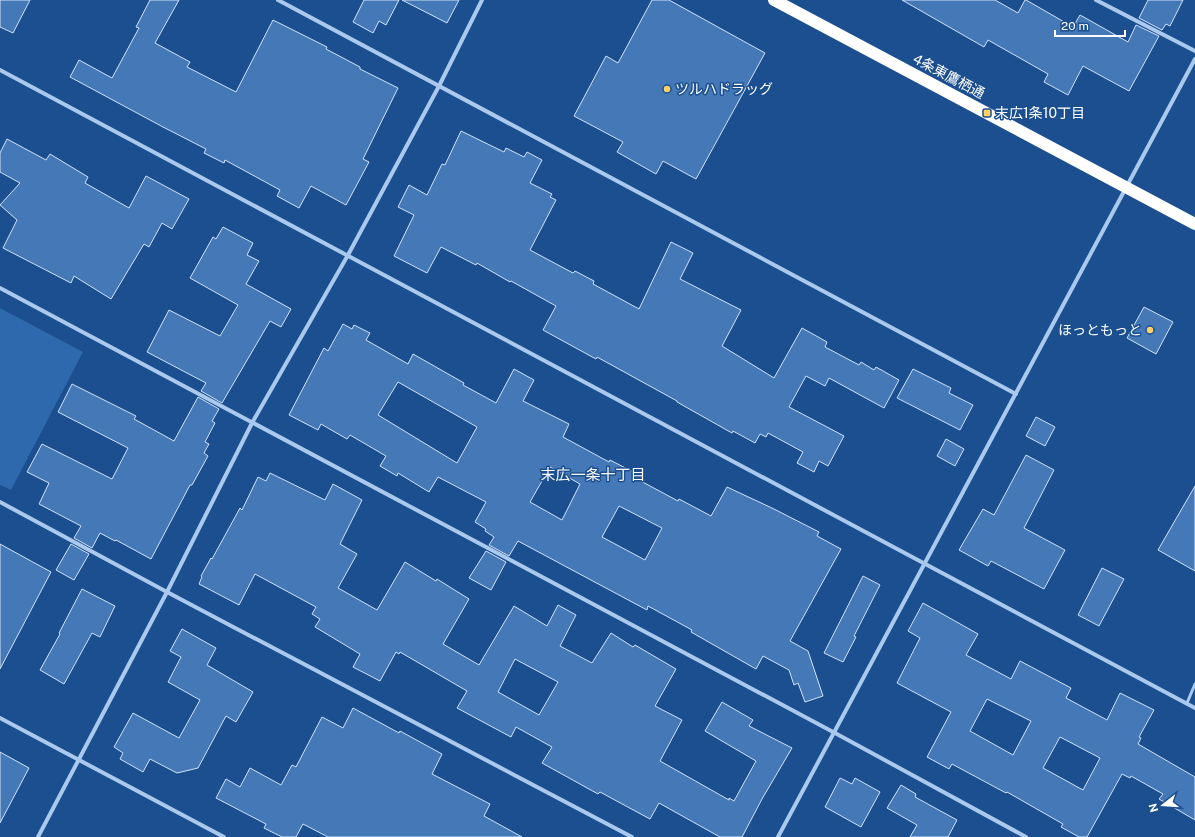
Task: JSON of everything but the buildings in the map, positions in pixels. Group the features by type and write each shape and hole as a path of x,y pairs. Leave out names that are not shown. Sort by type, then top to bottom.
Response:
{"highway":[{"name":"4条東鷹栖通","path":"774,0 1195,224"}],"street":[{"path":"278,0 1016,394"},
{"path":"38,837 167,592 252,423 348,255 439,86 482,0"},
{"path":"1096,0 1195,50"},
{"path":"778,837 1195,59"},
{"path":"0,70 926,563 1195,708"},
{"path":"0,288 835,733 1026,837"},
{"path":"0,502 167,592 632,837"},
{"path":"0,718 224,837"}],"lane":[{"path":"1186,703 1195,684"}],"shaded area":[{"path":"0,308 83,352 11,490 0,485"}],"place":[{"name":"ツルハドラッグ","path":"667,89"},
{"name":"末広1条10丁目","path":"987,113"},
{"name":"ほっともっと","path":"1150,330"}],"district":[{"name":"末広一条十丁目","path":"593,475"}]}
